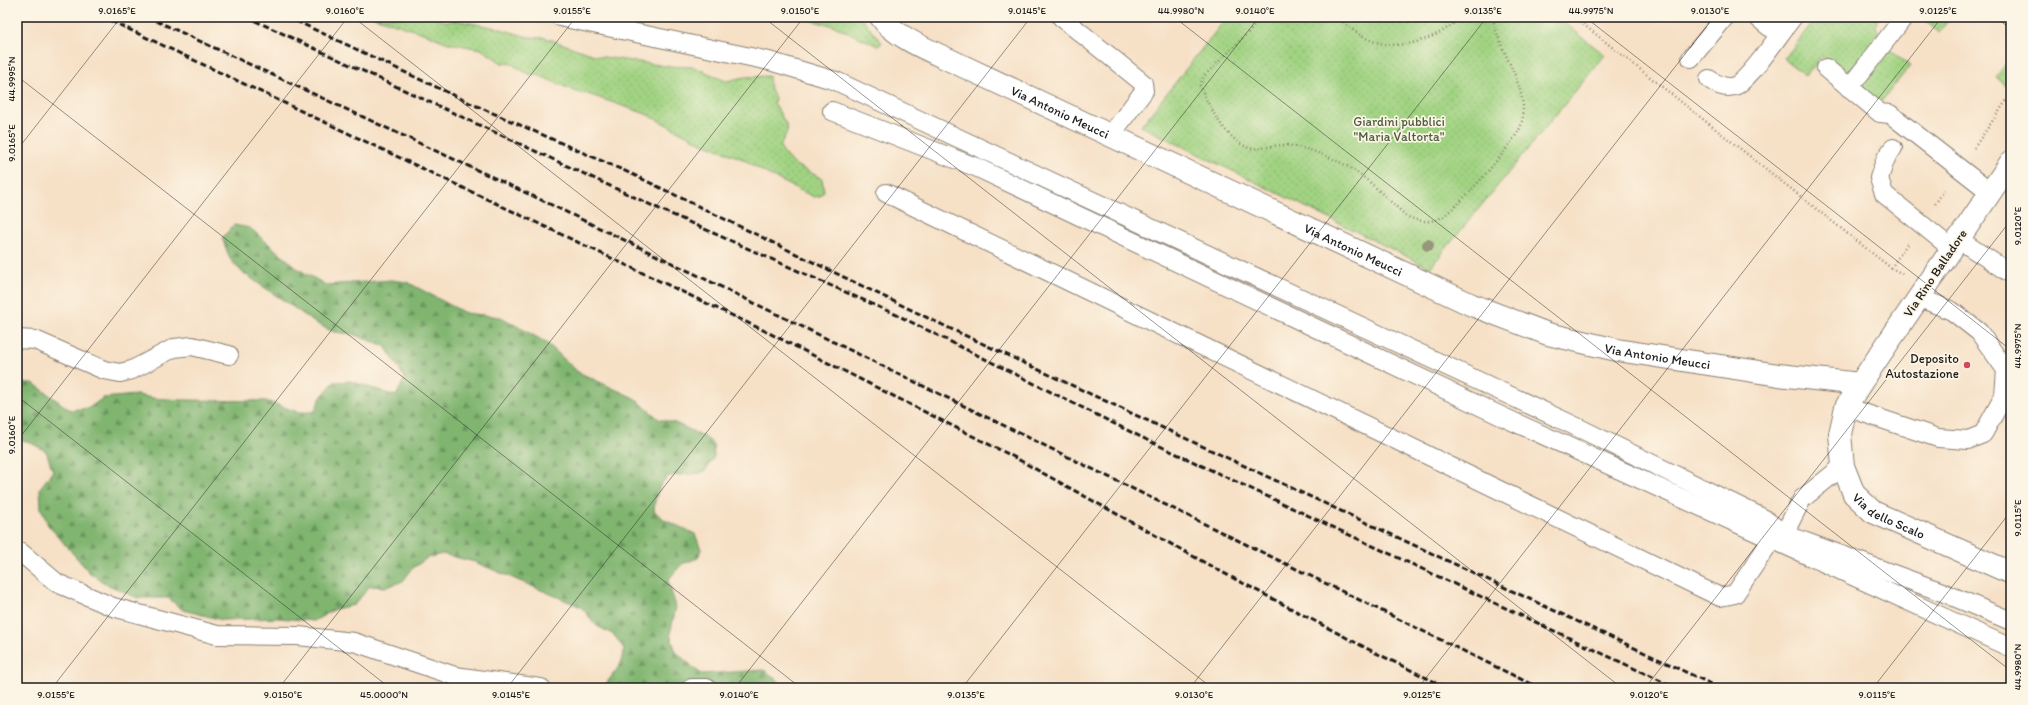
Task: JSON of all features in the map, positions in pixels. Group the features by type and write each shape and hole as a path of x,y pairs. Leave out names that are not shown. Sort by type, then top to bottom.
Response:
{"street":[{"name":"Via Antonio Meucci","path":"881,17 898,33 926,49 1472,305 1548,334 1617,350 1779,375 1860,384"},
{"name":"Via Rino Balladore","path":"1860,384 2011,162"},
{"name":"Via dello Scalo","path":"1860,384 1846,407 1840,434 1843,466 1854,494 1873,512 2011,573"}],"lane":[{"path":"560,17 769,61 836,81 1576,426 1763,518 1778,536 1942,592 2011,621"},
{"path":"1061,17 1143,83 1144,91 1110,136"},
{"path":"1691,58 1725,17"},
{"path":"1757,17 1779,35"},
{"path":"1709,79 1717,85 1726,87 1737,85 1748,75 1793,17"},
{"path":"1849,88 1904,17"},
{"path":"1826,68 1880,113 1890,114 1990,192"},
{"path":"832,111 978,168 1501,416 1778,536 2011,648"},
{"path":"1894,148 1886,158 1879,178 1884,194 1955,243 2011,274"},
{"path":"886,193 1720,597 1735,594 1778,536 1802,499 1843,466"},
{"path":"1846,407 1938,438 1968,440 1982,434 2004,396 2006,370 1979,332 1952,311 1922,291"},
{"path":"17,339 35,340 104,370 120,373 132,370 174,348 192,346 229,355"},
{"path":"18,550 57,583 113,607 217,635 298,636 354,642 450,682 541,688"},
{"path":"691,688 707,688"}],"path":[{"path":"1261,17 1253,28 1204,76 1200,85 1214,115 1226,130 1242,144 1249,147 1285,145 1323,154 1362,174 1408,217 1426,221 1437,219 1445,215 1467,195 1514,138 1522,122 1523,106 1521,98 1493,17"},
{"path":"1337,17 1350,28 1373,41 1394,45 1428,40 1452,26 1460,17"},
{"path":"1574,17 1922,291"}],"green space":[{"path":"374,17 432,17 448,22 454,20 497,28 528,37 546,38 597,56 666,66 694,67 726,81 745,77 769,76 770,87 775,98 774,103 788,130 780,146 793,163 822,179 824,191 820,196 814,197 769,175 743,159 702,143 646,114 585,93 579,93 538,75 528,74 512,64 502,63 481,49 448,43"},
{"path":"797,17 861,17 882,43 878,46 834,26"},
{"name":"Giardini pubblici \"Maria Valtorta\"","path":"1227,17 1557,17 1605,55 1430,268 1141,126"},
{"path":"1817,17 1878,17 1876,26 1879,35 1852,69 1840,69 1832,65 1822,56 1806,76 1784,59"},
{"path":"1922,17 1951,17 1939,32"},
{"path":"1892,51 1910,66 1880,103 1864,90 1862,84 1884,52"},
{"path":"2011,57 2011,80 2006,86 1996,77"},
{"path":"234,225 250,228 298,269 326,285 391,280 407,282 465,313 501,317 547,343 578,372 634,398 659,419 675,423 705,437 713,444 714,457 705,471 701,473 669,476 662,483 655,501 654,511 665,520 695,534 701,549 698,558 682,564 668,580 676,607 670,634 676,652 701,674 764,670 779,681 782,688 603,688 620,665 624,649 614,635 597,626 581,607 475,562 442,554 427,558 413,568 403,581 387,587 370,586 354,605 335,609 314,621 278,618 222,620 183,610 168,598 138,598 106,584 90,573 48,525 41,508 40,488 53,471 46,451 29,442 17,439 17,383 33,383 70,410 89,408 103,398 137,395 152,398 183,400 266,401 298,412 314,412 321,397 334,382 351,381 396,396 405,378 385,346 352,334 334,332 319,325 242,272 230,259 222,238"}],"railway":[{"path":"103,17 765,331 1012,456 1218,570 1366,648 1447,688"},
{"path":"148,17 535,197 699,276 1539,688"},
{"path":"247,17 664,211 899,316 1147,440 1676,688"},
{"path":"288,17 470,103 634,175 932,320 1720,688"}],"place":[{"name":"Deposito Autostazione","path":"1967,365"}]}
